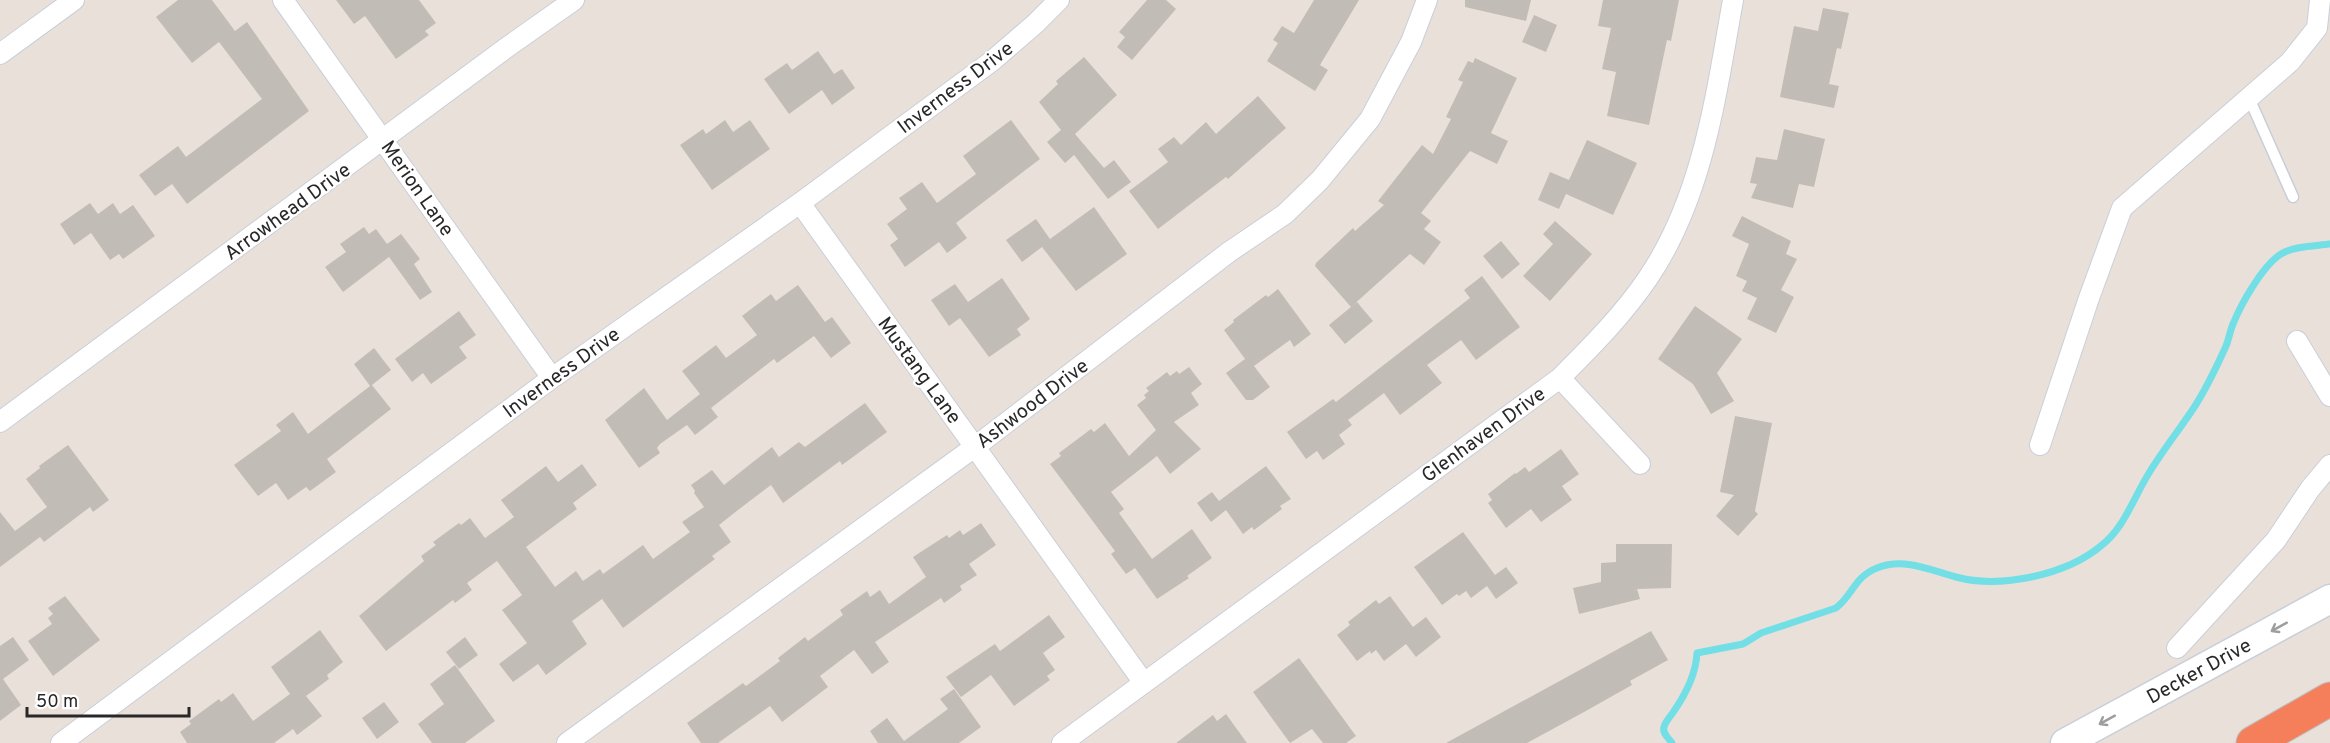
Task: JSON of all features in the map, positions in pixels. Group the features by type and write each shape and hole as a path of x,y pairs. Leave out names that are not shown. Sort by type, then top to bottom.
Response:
{"highway":[{"path":"2253,743 2330,699"}],"main road":[{"name":"Decker Drive","path":"2065,743 2330,599"}],"street":[{"path":"0,54 74,0"},
{"name":"Merion Lane","path":"283,0 552,378"},
{"name":"Arrowhead Drive","path":"0,422 574,0"},
{"name":"Inverness Drive","path":"61,743 552,378 800,203 992,61 1059,0"},
{"name":"Ashwood Drive","path":"567,743 975,446 1229,252 1285,214 1320,180 1370,119 1411,42 1427,0"},
{"name":"Glenhaven Drive","path":"1062,743 1560,378 1608,328 1648,278 1679,222 1697,173 1733,0"},
{"path":"2040,446 2089,298 2122,208 2290,62 2317,28 2320,0"},
{"name":"Mustang Lane","path":"800,203 1144,683"},
{"path":"2297,341 2330,396"},
{"path":"1560,378 1640,464"},
{"path":"2177,648 2276,540 2310,489 2330,465"}],"lane":[{"path":"2249,98 2293,196"}],"building":[{"path":"178,0 212,0 235,31 247,22 309,111 187,204 172,184 155,196 139,175 178,146 186,157 262,99 219,42 192,63 156,17"},
{"path":"336,0 419,0 436,23 425,31 429,35 396,59 365,16 354,24"},
{"path":"1147,0 1166,0 1176,9 1132,60 1117,47 1125,37 1119,32"},
{"path":"1314,0 1359,0 1320,65 1328,70 1315,91 1267,61 1278,43 1273,40 1282,26 1294,33"},
{"path":"1465,0 1531,0 1526,21 1465,7"},
{"path":"1603,0 1679,0 1671,41 1667,40 1649,125 1607,116 1616,72 1602,69 1611,28 1598,26"},
{"path":"1823,8 1849,13 1841,49 1837,48 1829,84 1839,86 1834,108 1780,97 1794,26 1818,31"},
{"path":"1534,15 1557,25 1546,52 1522,42"},
{"path":"818,51 834,74 842,69 855,88 832,105 822,90 789,114 764,79 787,63 792,70"},
{"path":"1084,57 1117,95 1075,134 1104,168 1114,160 1131,182 1108,199 1074,155 1065,163 1047,142 1061,130 1039,102 1058,84 1056,81"},
{"path":"1475,58 1517,78 1491,133 1508,141 1497,164 1470,151 1421,213 1431,221 1424,229 1441,242 1424,265 1410,254 1351,307 1315,266 1316,263 1353,228 1355,231 1384,205 1378,201 1422,145 1433,154 1451,119 1446,117 1463,82 1458,80 1468,61 1473,63"},
{"path":"1258,96 1286,128 1228,179 1226,177 1158,229 1129,191 1168,162 1158,149 1174,137 1181,145 1206,122 1216,134"},
{"path":"725,120 733,132 750,120 770,149 712,190 680,145 703,129 706,134"},
{"path":"1011,120 1040,159 956,223 967,238 947,253 939,242 905,267 890,245 898,239 887,224 907,209 899,198 922,182 937,203 976,174 963,156"},
{"path":"1784,129 1825,139 1814,187 1799,184 1793,208 1751,198 1757,184 1750,183 1756,157 1777,160"},
{"path":"1587,140 1637,163 1613,215 1566,194 1559,209 1538,200 1550,172 1569,180"},
{"path":"90,203 98,214 113,203 120,214 133,205 155,236 123,259 119,254 110,260 91,233 74,245 60,224"},
{"path":"1094,207 1127,254 1076,291 1042,247 1022,262 1006,240 1036,219 1050,239"},
{"path":"1742,216 1791,241 1786,254 1797,259 1781,290 1794,297 1776,333 1747,319 1757,298 1742,291 1747,281 1736,276 1749,244 1732,236"},
{"path":"1555,221 1592,254 1550,301 1523,276 1553,244 1543,234"},
{"path":"364,227 369,234 376,229 387,244 401,234 420,259 414,264 432,292 420,300 389,257 343,292 325,267 346,252 340,244"},
{"path":"1501,241 1520,264 1502,279 1483,256"},
{"path":"1482,276 1520,327 1476,360 1461,340 1427,365 1442,383 1400,415 1384,393 1348,420 1352,425 1339,435 1345,444 1323,460 1317,451 1306,459 1287,432 1333,399 1336,402 1470,298 1464,290"},
{"path":"1002,278 1030,319 1017,329 1021,335 989,357 960,318 949,326 931,300 955,284 968,302"},
{"path":"798,285 825,322 832,317 851,343 831,358 814,336 777,363 774,359 711,408 718,417 695,435 687,425 660,444 657,448 660,453 639,468 605,420 644,388 667,420 700,394 682,371 716,345 726,358 757,335 742,316 771,294 776,301"},
{"path":"1278,289 1311,334 1294,347 1290,340 1254,366 1270,387 1253,400 1246,400 1226,373 1245,359 1224,330 1234,322 1233,320 1266,295 1268,297"},
{"path":"1357,302 1373,321 1345,344 1329,325"},
{"path":"1695,306 1742,339 1717,373 1734,401 1711,414 1693,384 1658,359"},
{"path":"459,311 476,335 459,347 467,358 431,384 423,373 412,382 395,359"},
{"path":"374,348 391,370 372,385 391,409 327,459 336,472 310,491 306,487 288,500 276,483 258,496 234,465 281,431 276,425 293,412 308,434 370,386 354,364"},
{"path":"1189,367 1202,384 1191,393 1199,405 1174,422 1201,449 1170,474 1157,456 1111,492 1124,509 1119,513 1152,559 1192,529 1212,558 1187,576 1189,578 1157,599 1135,568 1126,574 1111,554 1115,551 1050,464 1061,456 1059,453 1091,429 1094,432 1105,423 1129,456 1156,430 1137,405 1146,398 1144,395 1149,391 1146,388 1167,372 1170,376 1177,371 1179,374"},
{"path":"865,403 887,432 842,465 840,461 783,503 771,485 719,525 731,542 712,556 715,559 623,628 602,599 572,621 587,644 546,675 538,664 513,682 499,664 527,643 502,610 522,595 497,561 467,583 472,590 455,603 453,600 386,651 359,616 424,561 421,556 436,545 433,542 459,523 461,525 470,518 485,538 514,517 501,500 546,466 558,482 582,464 597,485 573,503 577,509 526,547 555,587 576,571 583,581 600,569 603,574 643,545 653,559 690,532 682,522 704,507 691,485 712,470 724,485 772,447 779,457 799,442 805,447"},
{"path":"1735,416 1772,423 1755,511 1758,514 1738,536 1716,516 1734,495 1720,492"},
{"path":"68,445 109,500 93,512 90,507 44,542 40,537 0,567 0,512 15,531 47,507 26,479 40,468 39,466"},
{"path":"1561,449 1579,474 1562,486 1572,500 1541,522 1531,509 1506,528 1488,503 1492,500 1488,494 1515,473 1525,467 1529,472"},
{"path":"1266,466 1291,499 1280,506 1282,509 1254,530 1252,527 1243,534 1226,510 1211,522 1197,503 1212,492 1219,501"},
{"path":"981,523 996,545 969,564 977,575 960,586 962,590 944,603 941,598 875,642 889,662 872,674 854,650 820,676 828,687 782,722 770,706 718,743 701,743 687,723 743,683 746,686 780,661 778,658 805,637 808,641 843,615 840,610 867,591 870,597 880,590 889,604 926,577 913,557 947,535 949,538 960,530 963,535"},
{"path":"1463,532 1495,575 1506,567 1518,583 1496,599 1487,586 1471,598 1466,591 1459,596 1457,594 1442,605 1414,567"},
{"path":"1616,544 1672,544 1671,588 1637,589 1640,599 1579,614 1573,588 1601,582 1601,563 1616,562"},
{"path":"65,596 100,640 53,676 28,641 52,624 48,618 53,614 48,608"},
{"path":"1390,596 1413,627 1426,617 1441,637 1416,657 1406,644 1384,661 1376,650 1371,654 1370,651 1357,661 1337,635 1350,625 1348,622 1376,600 1379,604"},
{"path":"1049,615 1065,637 1043,653 1055,670 1047,676 1050,680 1014,706 991,675 961,697 946,677 995,644 1000,651"},
{"path":"320,630 343,662 327,675 329,679 306,696 322,716 297,735 293,729 274,743 187,743 180,732 191,724 189,721 219,699 221,702 233,693 253,721 290,694 271,667"},
{"path":"1651,631 1668,660 1630,681 1632,685 1584,712 1527,743 1446,743"},
{"path":"13,637 29,660 3,679 21,705 0,721 0,646"},
{"path":"465,637 478,655 459,669 446,652"},
{"path":"1299,658 1356,736 1346,743 1323,743 1312,729 1290,743 1253,692"},
{"path":"455,665 495,721 465,743 432,743 418,724 444,704 430,684"},
{"path":"954,689 981,727 959,743 878,743 870,731 887,718 904,741 948,709 940,699"},
{"path":"384,702 399,722 377,739 362,718"},
{"path":"1226,714 1247,743 1176,743 1213,715 1217,721"}],"waterway":[{"path":"1672,743 1665,734 1664,727 1689,684 1695,668 1697,653 1743,644 1761,633 1836,608 1863,576 1877,568 1907,564 1973,580 2012,580 2032,577 2071,564 2102,545 2123,521 2149,473 2199,399 2226,346 2237,316 2260,276 2274,259 2286,251 2330,244"}]}
